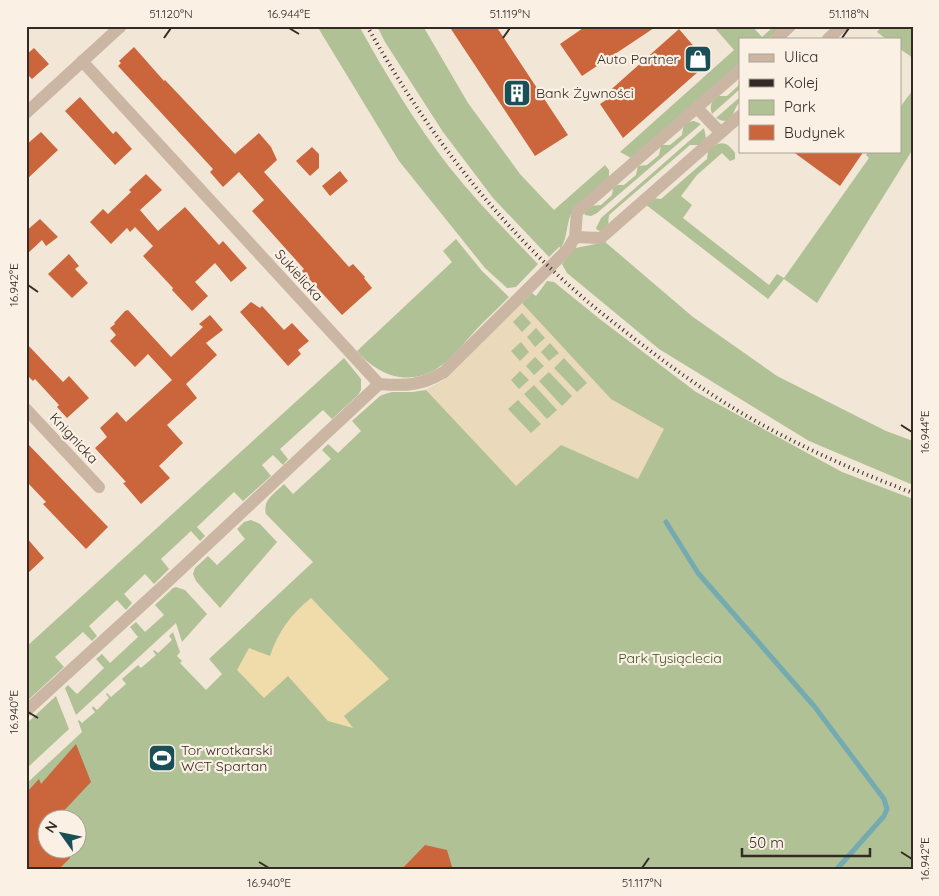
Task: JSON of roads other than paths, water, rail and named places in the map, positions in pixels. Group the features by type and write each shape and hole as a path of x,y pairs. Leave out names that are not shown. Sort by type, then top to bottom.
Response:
{"street":[{"path":"26,113 121,26"},
{"path":"777,38 790,26"},
{"path":"829,38 842,26"},
{"name":"Sukielicka","path":"82,62 379,384"},
{"path":"26,712 379,384 416,385 431,380 444,372 568,248 575,237 577,212 739,71"},
{"path":"697,108 721,133"},
{"path":"575,237 601,238 739,117"},
{"name":"Knignicka","path":"26,409 99,487"}],"waterway":[{"path":"666,522 698,573 814,706 884,799 887,809 884,816 836,870"}],"railway":[{"path":"367,26 412,100 462,170 518,235 548,266 587,301 676,370 745,415 827,457 913,493"}],"place":[{"name":"Auto Partner","path":"698,59"},
{"name":"Bank Żywności","path":"517,93"},
{"name":"Tor wrotkarski WCT Spartan","path":"162,758"}],"park label":[{"name":"Park Tysiąclecia","path":"670,658"}]}
